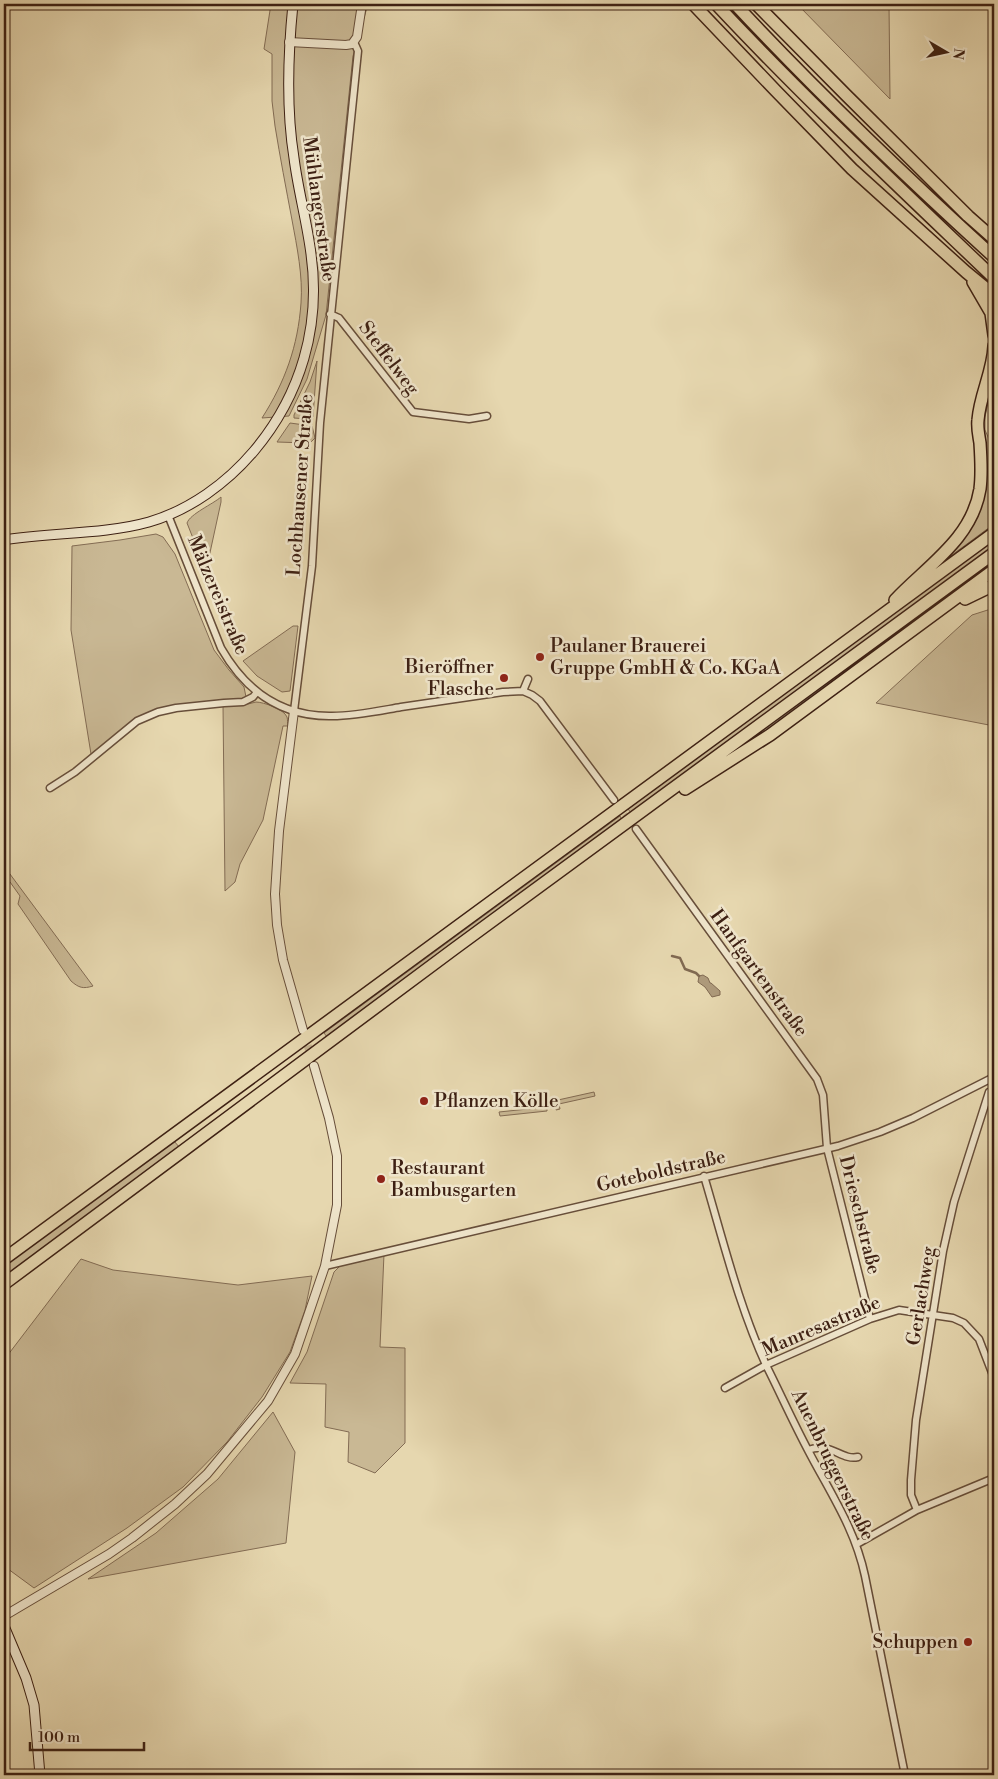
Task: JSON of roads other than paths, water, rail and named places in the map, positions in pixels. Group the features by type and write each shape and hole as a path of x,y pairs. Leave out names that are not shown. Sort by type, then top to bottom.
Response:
{"highway":[{"path":"694,4 852,169 994,295"},
{"path":"716,4 861,152 994,278"},
{"path":"736,4 769,40 896,166 994,257"},
{"path":"756,4 968,216 994,239"},
{"path":"968,216 977,218 994,234"},
{"path":"966,272 980,291 991,313 994,334"},
{"path":"878,618 910,584 952,545 966,528 975,507 980,490 981,468 978,423 980,404 990,373 994,346"},
{"path":"4,1259 994,534"},
{"path":"4,1284 446,955 994,553"},
{"path":"666,794 680,792 770,735 994,570"},
{"path":"943,607 953,607 972,594 994,585"}],"main road":[{"path":"290,42 293,4"},
{"name":"Mühlangerstraße","path":"4,540 32,535 124,527 150,522 168,515 206,494 240,466 256,448 286,404 300,374 307,349 314,300 311,254 294,157 290,109 290,42"},
{"path":"4,1626 25,1675 34,1705 40,1775"}],"street":[{"path":"290,42 346,45 354,42 357,37 362,4"},
{"name":"Lochhausener Straße","path":"303,1030 283,960 277,924 275,894 279,831 312,566 320,422 358,51 354,42"},
{"name":"Steffelweg","path":"330,314 339,318 413,412 469,419 487,416"},
{"name":"Mälzereistraße","path":"168,515 221,648 232,667 257,692 270,700 294,710 316,716 334,716 503,692 523,691"},
{"path":"528,679 523,691 532,694 548,710 614,800"},
{"path":"50,788 75,772 127,728 142,718 176,708 243,702 253,697 257,692"},
{"name":"Hanfgartenstraße","path":"636,829 817,1079 822,1095 827,1148"},
{"path":"4,1616 109,1554 175,1504 207,1474 268,1401 295,1354 325,1266 337,1206 338,1175 334,1137 314,1066"},
{"name":"Goteboldstraße","path":"325,1266 838,1146 913,1118 994,1077"},
{"path":"984,1082 992,1093"},
{"name":"Gerlachweg","path":"917,1510 911,1495 916,1420 947,1228 992,1093"},
{"name":"Drieschstraße","path":"827,1148 870,1319"},
{"name":"Auenbruggerstraße","path":"704,1176 744,1310 766,1365 857,1544 905,1775"},
{"name":"Manresastraße","path":"725,1388 766,1365 870,1319 899,1310 953,1318 964,1323 972,1330 984,1348 994,1378"},
{"path":"808,1450 816,1447 826,1447 853,1458 858,1457"},
{"path":"857,1544 917,1510 994,1478"}],"waterway":[{"path":"672,956 680,958 685,969 699,976"}],"tunnel":[{"path":"619,807 636,829"},
{"path":"304,1034 312,1059"}],"place":[{"name":"Paulaner Brauerei Gruppe GmbH & Co. KGaA","path":"540,657"},
{"name":"Bieröffner Flasche","path":"504,678"},
{"name":"Pflanzen Kölle","path":"424,1101"},
{"name":"Restaurant Bambusgarten","path":"381,1179"},
{"name":"Schuppen","path":"968,1642"}]}
